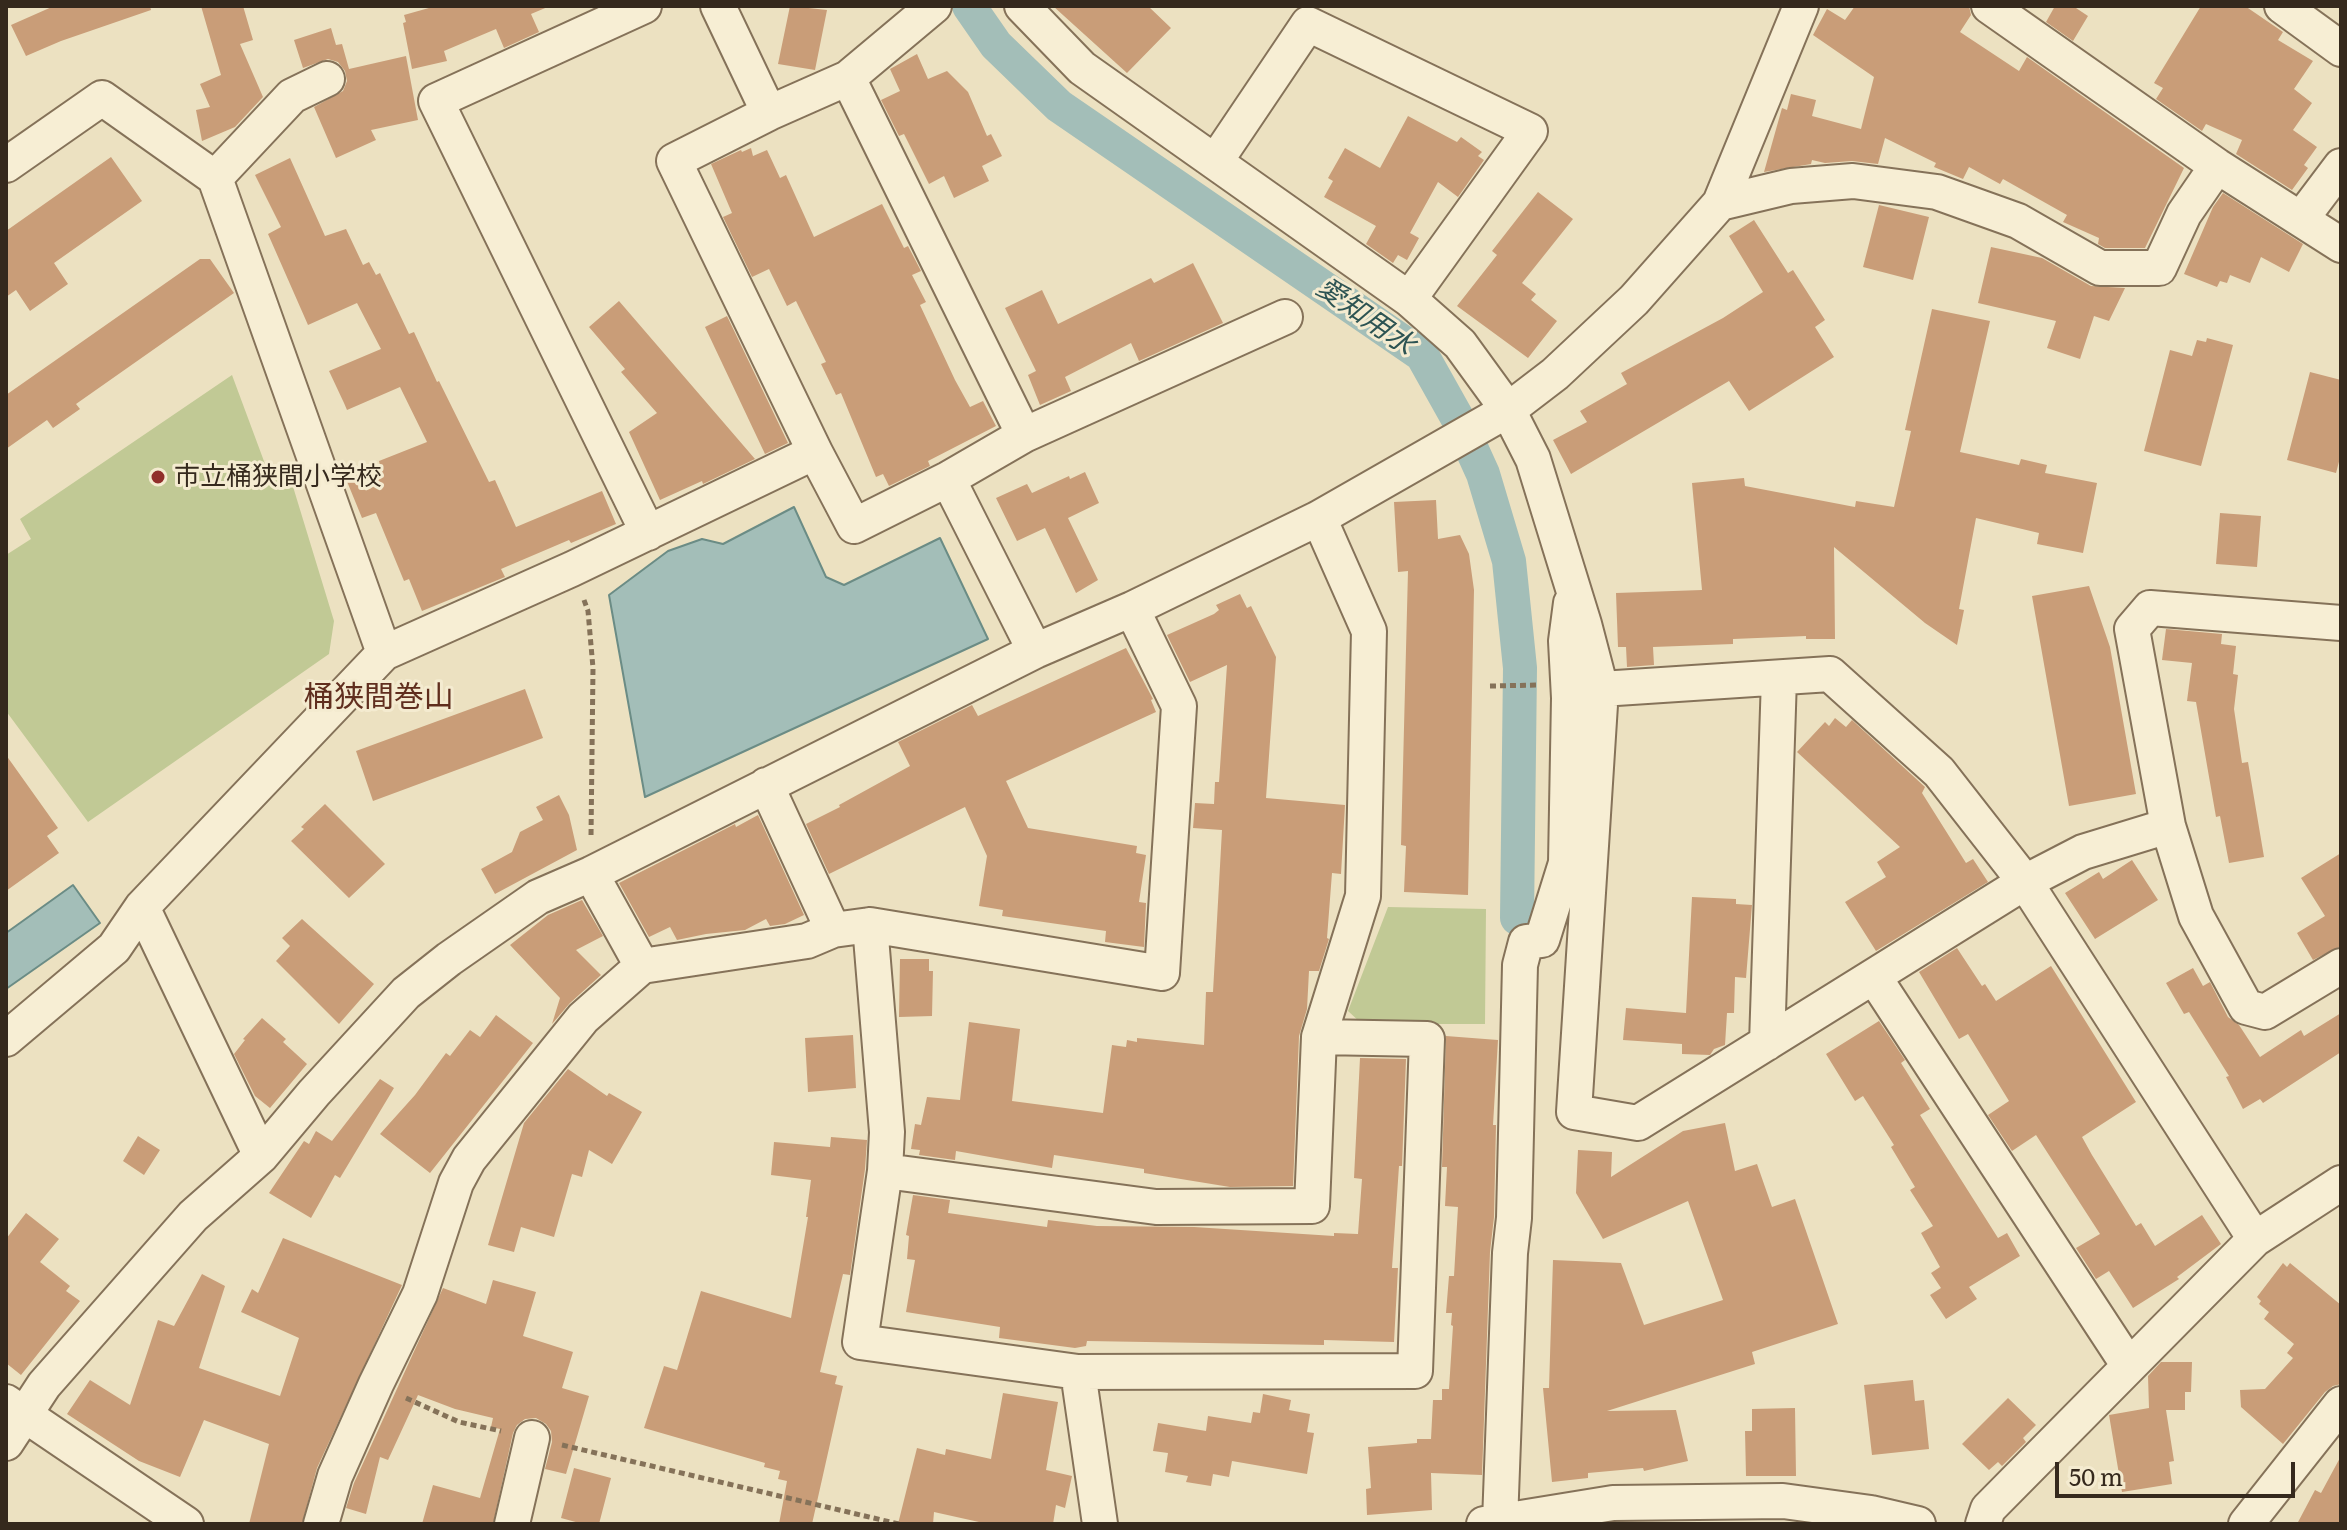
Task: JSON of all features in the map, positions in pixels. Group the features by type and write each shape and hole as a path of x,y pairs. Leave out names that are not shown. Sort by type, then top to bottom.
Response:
{"street":[{"path":"644,6 436,101 648,533"},
{"path":"718,6 769,113"},
{"path":"1022,6 1082,68 1409,299 1460,344 1500,414 1533,459 1573,588 1584,687 1574,1112 1638,1123 2025,882 2083,852 2168,826"},
{"path":"6,1443 15,1408 44,1385 193,1216 261,1156 406,993 461,950 538,897 596,871 1035,651 1132,609 1319,518 1500,414 1555,374 1634,300 1720,203 1801,6"},
{"path":"1989,6 2217,166 2341,245"},
{"path":"2282,6 2341,49"},
{"path":"932,8 848,78 769,113 674,161 854,526 948,479 1024,435 1285,317"},
{"path":"1215,162 1308,24 1530,131 1409,299"},
{"path":"848,78 1024,435"},
{"path":"215,178 292,96 327,79"},
{"path":"6,165 102,98 215,178 384,653"},
{"path":"1720,203 1791,186 1853,181 1937,192 2018,221 2100,268 2159,268 2184,214 2217,166"},
{"path":"2301,219 2341,166"},
{"path":"6,1039 114,948 142,907 384,653 572,569 815,452"},
{"path":"948,479 1035,651"},
{"path":"885,1171 1156,1207 1312,1206 1319,1037 1363,896 1369,631 1319,518"},
{"path":"2341,623 2150,608 2132,629 2168,826 2196,916 2246,1007 2265,1012 2341,966"},
{"path":"321,1524 335,1476 420,1294 456,1183 469,1159 583,1018 642,966 807,941 833,930 870,925 1162,973 1179,706 1132,609"},
{"path":"1584,687 1830,674 1939,772 2025,882 2255,1239"},
{"path":"1767,1043 1779,678"},
{"path":"1584,687 1566,863 1542,940 1526,942 1520,965 1514,1218 1492,1523 1613,1503 1783,1501 1871,1513 1918,1524"},
{"path":"766,785 833,930"},
{"path":"596,871 642,966"},
{"path":"142,907 261,1156"},
{"path":"870,925 887,1132 885,1171 860,1342 1078,1372 1415,1371 1427,1039 1319,1037"},
{"path":"1874,977 2129,1366"},
{"path":"1983,1524 1988,1509 2255,1239 2341,1183"},
{"path":"1078,1372 1100,1524"},
{"path":"2258,1520 2341,1404"},
{"path":"15,1408 186,1524"},
{"path":"512,1524 532,1438"}],"path":[{"path":"572,569 588,611 593,668 591,846 596,871"},
{"path":"1490,686 1584,687"},
{"path":"376,1384 459,1422 899,1524"}],"green space":[{"path":"232,375 268,472 287,467 334,621 329,654 88,822 6,711 6,555 31,539 20,519"},
{"path":"1388,907 1486,909 1485,1024 1362,1024 1348,1011"}],"water":[{"path":"794,507 826,577 844,585 940,538 988,639 645,797 609,595 668,551 702,539 723,544"},
{"path":"73,885 100,923 6,989 6,933"}],"building":[{"path":"54,6 150,6 151,10 26,56 11,25"},
{"path":"201,6 243,6 253,40 240,44 263,97 235,127 202,141 196,110 210,107 200,84 221,75"},
{"path":"436,6 550,6 531,14 539,32 504,48 496,29 444,51 447,61 412,69 404,15"},
{"path":"790,6 827,10 815,70 778,64"},
{"path":"1053,6 1148,6 1171,28 1127,73"},
{"path":"1855,6 1969,6 1971,15 1960,32 2019,71 2027,57 2184,168 2145,248 2105,248 2098,244 2099,238 2063,222 2067,215 2003,179 2000,184 1969,167 1963,179 1934,167 1936,163 1885,138 1878,164 1812,160 1811,164 1764,172 1782,108 1787,110 1791,94 1816,100 1812,116 1861,129 1874,77 1813,35 1827,9 1845,20"},
{"path":"2055,6 2073,6 2088,16 2073,41 2046,22"},
{"path":"2201,6 2245,6 2283,32 2278,40 2313,61 2294,89 2312,103 2293,130 2317,147 2304,165 2308,168 2292,190 2236,154 2242,140 2206,124 2202,131 2156,99 2163,88 2154,83"},
{"path":"331,28 336,45 342,44 349,69 406,56 418,120 371,130 376,140 336,158 314,107 343,91 347,81 345,71 338,62 328,59 303,68 294,40"},
{"path":"917,54 928,79 947,71 968,92 987,136 991,134 1002,156 982,166 989,181 954,198 944,176 929,184 904,134 899,136 881,100 900,91 890,69"},
{"path":"1408,116 1457,142 1461,137 1482,152 1478,156 1484,160 1458,197 1438,182 1410,233 1419,238 1407,260 1398,255 1393,263 1366,244 1376,226 1324,197 1333,181 1328,178 1345,148 1380,168"},
{"path":"751,148 753,156 767,150 780,178 786,175 814,237 882,204 904,248 908,246 921,271 912,275 926,302 920,305 955,380 970,407 983,401 996,426 928,461 930,466 889,486 883,474 876,477 841,393 836,395 821,364 826,362 796,301 787,306 769,269 752,277 723,217 732,213 711,164"},
{"path":"111,157 142,201 54,263 68,284 30,311 16,290 6,297 6,231"},
{"path":"290,158 325,236 346,229 363,265 369,262 376,275 380,273 409,334 414,332 489,482 495,480 516,527 602,491 616,524 501,569 505,577 422,611 409,579 404,581 376,513 362,518 346,479 380,465 379,461 427,442 400,387 347,410 329,371 381,349 357,303 308,325 268,234 281,227 255,175"},
{"path":"1538,192 1573,219 1522,283 1536,294 1531,300 1557,321 1528,358 1457,306 1497,255 1492,251"},
{"path":"2223,193 2303,244 2289,272 2261,257 2250,283 2230,275 2227,283 2220,281 2217,287 2184,274 2213,207"},
{"path":"1879,205 1929,217 1913,280 1863,267"},
{"path":"1754,220 1788,273 1793,270 1825,320 1815,327 1834,357 1749,411 1729,381 1571,474 1553,440 1587,422 1580,411 1627,384 1621,373 1723,318 1763,292 1729,236"},
{"path":"1991,247 2042,258 2091,286 2125,288 2109,321 2094,316 2080,359 2047,348 2056,321 1978,303"},
{"path":"200,259 210,259 234,293 76,404 80,409 53,428 47,420 6,449 6,395"},
{"path":"1193,263 1223,323 1139,361 1131,343 1065,377 1071,391 1040,405 1028,375 1036,371 1005,308 1042,290 1058,324 1151,278 1154,283"},
{"path":"619,301 755,459 660,500 629,432 657,413 621,372 625,369 589,327"},
{"path":"1932,309 1990,321 1960,452 2019,465 2021,459 2047,465 2045,473 2097,483 2083,553 2037,544 2039,533 1976,518 1959,609 1964,610 1957,645 1925,623 1834,547 1835,639 1806,639 1806,636 1733,639 1733,644 1653,647 1654,665 1627,667 1626,647 1618,647 1616,593 1702,590 1692,483 1744,478 1745,486 1855,507 1856,501 1894,507 1911,431 1905,430"},
{"path":"727,316 788,443 765,454 705,327"},
{"path":"2207,338 2233,345 2201,466 2144,451 2170,350 2192,356 2197,340 2206,342"},
{"path":"2310,372 2341,380 2341,454 2336,473 2287,460"},
{"path":"1085,472 1099,503 1068,518 1098,580 1076,593 1045,528 1017,541 996,498 1027,484 1032,493"},
{"path":"1436,500 1438,539 1460,535 1469,554 1474,590 1468,895 1404,892 1406,846 1401,845 1408,571 1398,572 1394,502"},
{"path":"2220,513 2261,516 2257,567 2216,564"},
{"path":"2089,586 2110,647 2136,794 2069,806 2032,596"},
{"path":"1240,594 1247,608 1251,606 1276,657 1266,798 1345,805 1341,874 1332,873 1329,939 1319,971 1309,971 1307,1009 1299,1036 1293,1186 1230,1187 1054,1155 1052,1168 956,1151 955,1160 919,1155 920,1150 911,1149 915,1124 921,1125 927,1097 960,1100 969,1022 1020,1029 1012,1101 1103,1113 1112,1045 1126,1047 1127,1040 1137,1042 1137,1038 1204,1045 1206,992 1213,992 1222,830 1193,828 1195,803 1214,804 1215,782 1219,782 1227,665 1190,682 1167,635 1214,614 1219,610 1216,605"},
{"path":"2166,629 2222,634 2221,644 2236,646 2233,674 2238,675 2234,709 2242,763 2248,762 2264,857 2229,863 2220,816 2216,817 2196,702 2187,701 2192,663 2162,660"},
{"path":"1126,648 1153,699 1156,712 1006,781 1028,828 1137,846 1136,853 1146,855 1139,902 1146,903 1144,947 1105,942 1106,931 1002,916 1003,910 979,906 987,856 965,807 829,874 806,824 910,766 898,742 972,705 978,716"},
{"path":"525,689 543,738 373,801 356,751"},
{"path":"1835,718 1846,727 1852,720 1925,787 1922,793 1966,863 1973,859 1988,882 1876,951 1845,902 1886,877 1877,862 1900,847 1797,752 1825,722 1829,726"},
{"path":"6,755 58,828 47,836 59,853 6,891"},
{"path":"559,795 569,815 577,850 495,894 481,869 512,852 520,832 543,820 536,807"},
{"path":"325,804 385,864 349,898 291,841"},
{"path":"758,815 804,915 785,924 770,926 766,919 745,930 677,940 670,927 649,937 619,883"},
{"path":"2341,853 2341,946 2313,960 2297,933 2325,916 2301,878"},
{"path":"2132,860 2158,900 2095,939 2065,893 2099,872 2103,879"},
{"path":"1692,897 1736,899 1736,904 1752,905 1746,978 1735,977 1734,1013 1727,1013 1725,1045 1714,1049 1710,1055 1682,1054 1682,1044 1623,1040 1626,1008 1686,1013"},
{"path":"582,900 603,936 576,950 601,975 552,1024 560,998 510,945 548,915"},
{"path":"302,919 374,984 339,1024 276,961 290,946 282,938"},
{"path":"1957,948 1996,1001 2051,966 2136,1102 2082,1137 2092,1155 2136,1226 2141,1223 2155,1246 2202,1215 2221,1244 2177,1277 2179,1279 2133,1308 2109,1271 2096,1279 2076,1248 2100,1234 2036,1135 2012,1151 1988,1115 2009,1101 1968,1034 1959,1039 1919,972"},
{"path":"900,959 929,959 929,971 933,971 932,1016 899,1017"},
{"path":"2193,968 2203,986 2210,982 2228,1017 2239,1025 2260,1057 2301,1030 2304,1036 2341,1013 2341,1052 2263,1103 2260,1099 2243,1109 2226,1077 2229,1076 2189,1012 2184,1014 2166,983"},
{"path":"496,1015 533,1043 430,1173 380,1134 415,1095 446,1053 450,1056 470,1030 480,1037"},
{"path":"262,1018 286,1039 283,1042 307,1064 270,1108 255,1096 234,1054"},
{"path":"1879,1021 1905,1060 1901,1063 1930,1109 1920,1115 1998,1238 2007,1233 2020,1256 1969,1287 1977,1299 1946,1319 1930,1295 1941,1288 1931,1273 1940,1267 1921,1233 1933,1226 1910,1190 1915,1187 1891,1147 1894,1145 1863,1096 1855,1101 1826,1054"},
{"path":"853,1035 856,1088 808,1092 805,1038"},
{"path":"1446,1036 1498,1040 1493,1125 1496,1125 1494,1217 1482,1475 1431,1473 1432,1510 1367,1515 1366,1489 1371,1488 1368,1447 1431,1439 1433,1400 1442,1400 1442,1389 1449,1389 1453,1326 1452,1313 1446,1313 1449,1276 1454,1276 1458,1207 1445,1206 1447,1167 1442,1167"},
{"path":"1360,1058 1406,1059 1402,1166 1399,1166 1392,1268 1398,1268 1394,1342 1324,1340 1324,1345 1087,1341 1086,1346 1075,1348 999,1338 1000,1327 906,1312 915,1260 907,1259 909,1236 906,1235 913,1195 950,1200 948,1213 1047,1227 1048,1220 1097,1226 1194,1227 1334,1236 1334,1233 1358,1234 1362,1179 1354,1178"},
{"path":"568,1069 607,1096 609,1093 642,1112 612,1164 589,1150 582,1177 572,1174 554,1237 521,1227 514,1252 488,1245 524,1123"},
{"path":"380,1079 394,1088 340,1178 335,1175 311,1218 269,1193 304,1141 309,1144 316,1131 332,1141"},
{"path":"1725,1123 1735,1171 1757,1164 1772,1207 1795,1199 1838,1324 1752,1352 1755,1364 1607,1411 1676,1410 1688,1461 1644,1471 1643,1468 1588,1473 1588,1478 1552,1482 1543,1388 1549,1388 1553,1260 1621,1263 1644,1325 1723,1300 1688,1201 1603,1239 1576,1193 1578,1150 1612,1152 1611,1177 1683,1131"},
{"path":"138,1136 160,1150 144,1175 123,1161"},
{"path":"831,1137 867,1140 850,1275 843,1274 820,1372 837,1376 835,1384 843,1386 812,1524 779,1524 787,1481 778,1479 780,1471 764,1467 765,1463 644,1428 664,1366 677,1370 701,1291 791,1318 811,1180 771,1175 774,1142 830,1147"},
{"path":"26,1213 59,1239 40,1262 70,1286 66,1291 80,1301 21,1375 6,1363 6,1239"},
{"path":"283,1238 402,1285 317,1468 302,1524 249,1524 269,1444 204,1420 180,1477 139,1461 67,1414 90,1380 130,1405 158,1320 174,1326 202,1274 225,1286 199,1368 280,1396 299,1338 241,1312 252,1289 258,1293"},
{"path":"2283,1263 2287,1267 2290,1263 2341,1305 2341,1384 2325,1392 2283,1444 2241,1407 2240,1390 2265,1389 2293,1358 2287,1353 2294,1344 2264,1319 2269,1312 2259,1304 2261,1301 2257,1297"},
{"path":"493,1280 536,1292 523,1336 573,1352 562,1388 589,1396 566,1474 545,1469 552,1442 551,1431 546,1424 536,1418 525,1419 513,1433 493,1524 422,1524 433,1485 480,1498 500,1429 491,1427 493,1418 455,1409 418,1395 388,1460 380,1457 366,1514 346,1508 354,1483 443,1288 486,1304"},
{"path":"2161,1362 2192,1362 2191,1392 2185,1392 2185,1410 2166,1410 2174,1461 2169,1462 2172,1484 2122,1492 2109,1415 2149,1408 2148,1376"},
{"path":"1913,1380 1915,1401 1924,1400 1929,1449 1872,1455 1864,1385"},
{"path":"1003,1393 1058,1402 1046,1470 1072,1476 1065,1508 1056,1505 1053,1524 988,1524 934,1512 933,1524 898,1524 917,1448 945,1455 946,1449 991,1459"},
{"path":"1263,1394 1291,1400 1289,1410 1310,1414 1307,1432 1314,1433 1307,1474 1232,1461 1229,1477 1213,1474 1211,1486 1186,1482 1188,1476 1165,1472 1168,1453 1153,1451 1158,1423 1206,1431 1208,1416 1251,1423 1253,1412 1260,1413"},
{"path":"2008,1398 2036,1425 2023,1438 2026,1442 2002,1466 1998,1462 1989,1470 1962,1444"},
{"path":"1795,1408 1796,1476 1746,1476 1745,1431 1752,1431 1752,1409"},
{"path":"2341,1456 2341,1524 2297,1524 2315,1490 2321,1493"},
{"path":"574,1468 611,1478 599,1524 583,1524 561,1518"}],"waterway":[{"name":"愛知用水","path":"969,6 996,45 1059,106 1422,355 1459,421 1483,474 1509,561 1520,668 1517,918"}],"place":[{"name":"市立桶狭間小学校","path":"158,477"}],"district":[{"name":"桶狭間巻山","path":"379,698"}]}
